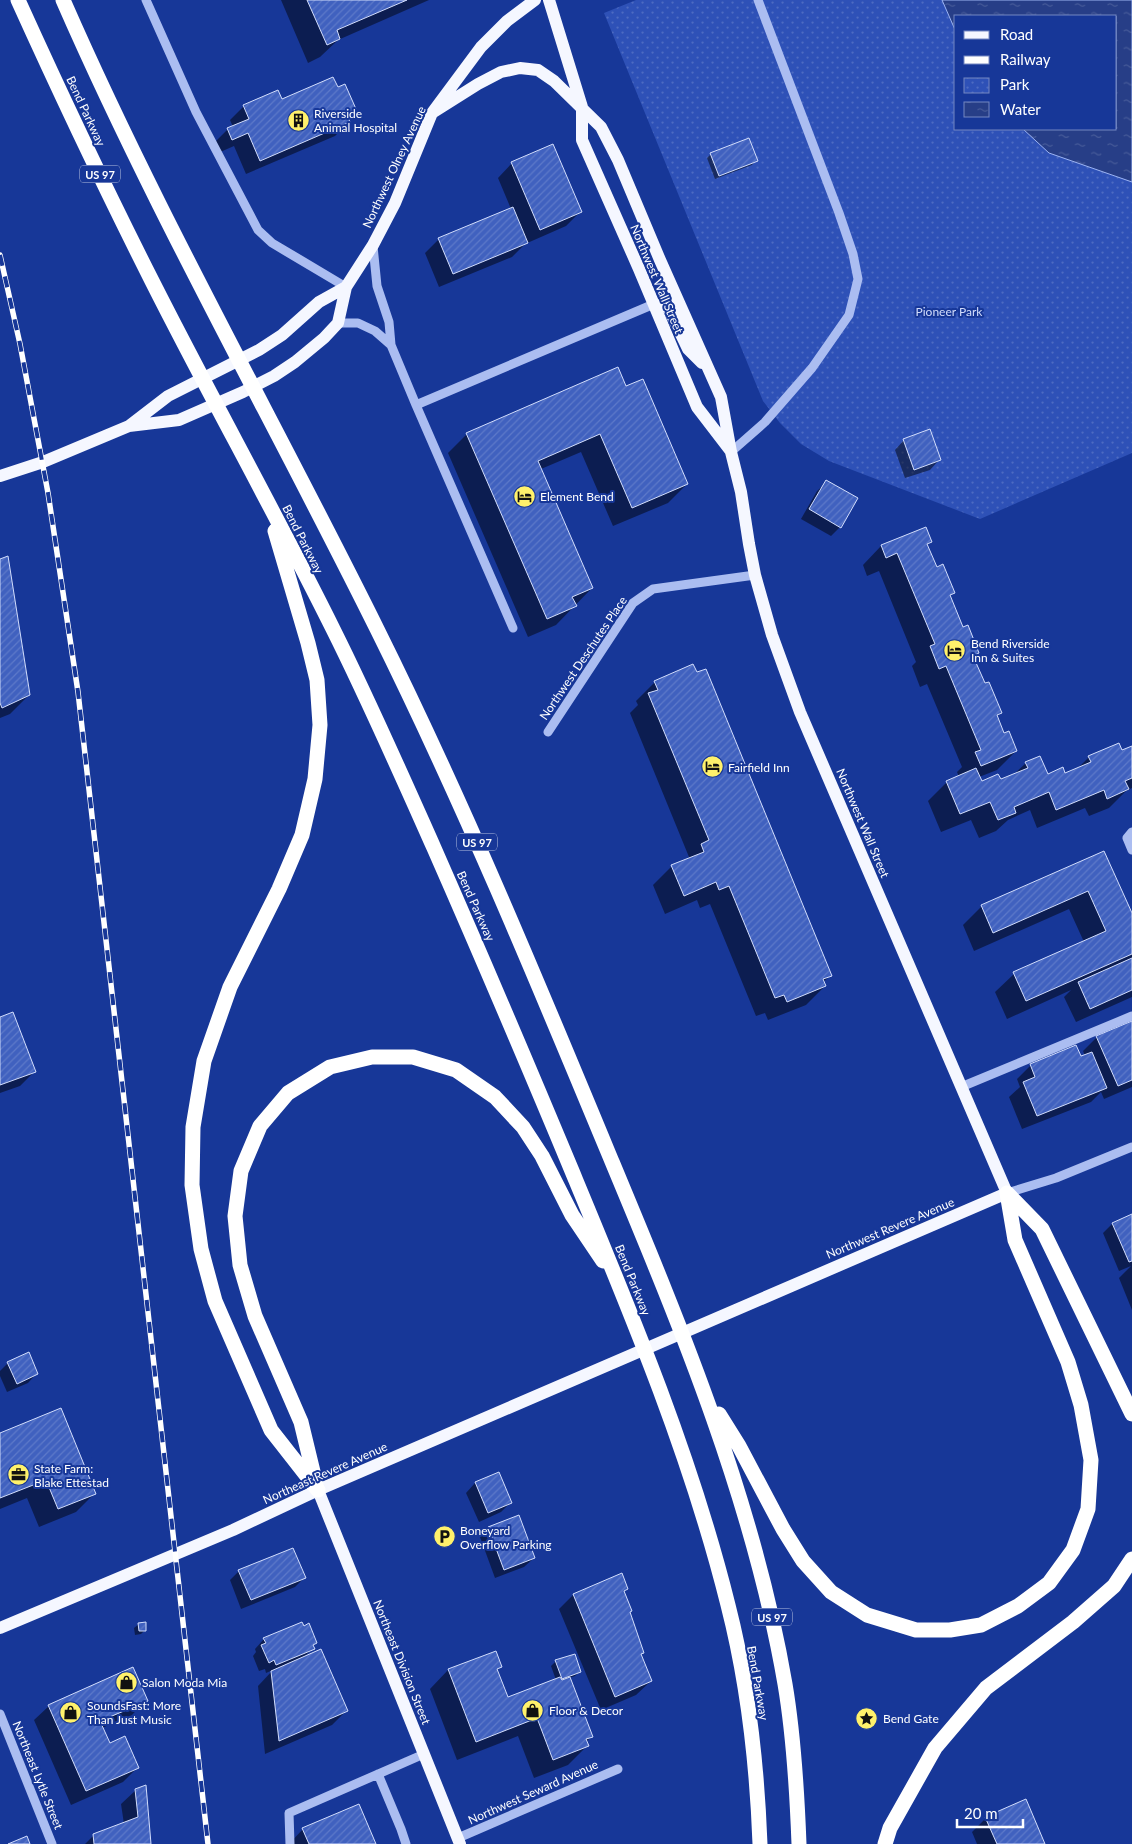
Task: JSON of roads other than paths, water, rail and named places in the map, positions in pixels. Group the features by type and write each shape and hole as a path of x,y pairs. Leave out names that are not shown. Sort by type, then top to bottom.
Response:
{"highway":[{"name":"Bend Parkway","path":"18,0 72,119 186,346 334,631 401,774 504,1007 618,1283 666,1406 697,1494 730,1610 757,1782 760,1844"},
{"name":"Bend Parkway","path":"63,0 141,166 369,611 445,771 521,942 658,1272 706,1394 744,1509 771,1612 788,1704 795,1769 799,1844"},
{"path":"265,496 317,680 320,725 316,770 302,835 279,889 230,987 204,1061 193,1127 192,1184 201,1250 215,1301 271,1430 318,1490"},
{"path":"318,1490 301,1422 255,1316 240,1265 235,1216 241,1171 260,1126 288,1093 330,1067 372,1057 413,1057 456,1070 495,1097 530,1137 578,1225 618,1283"},
{"path":"706,1394 739,1446 796,1551 812,1573 844,1601 879,1620 916,1630 950,1630 981,1625 1018,1606 1049,1583 1073,1550 1088,1509 1091,1460 1081,1405 1068,1362 1015,1240 1007,1193"},
{"path":"1007,1193 1042,1229 1132,1414"},
{"path":"885,1844 890,1828 935,1748 986,1688 1073,1622 1114,1586 1132,1558"}],"main road":[{"name":"Northwest Olney Avenue","path":"338,323 346,287 373,246 395,203 432,113 481,47 507,21 535,0"},
{"name":"Northwest Wall Street","path":"548,0 582,107 582,140 697,407 731,452"},
{"path":"432,113 493,76 501,72 520,68 538,70 554,81 582,107"},
{"name":"Northwest Wall Street","path":"582,107 601,127 618,160 721,397 731,452 741,492 749,544 772,635 800,712 1007,1193"},
{"name":"Northwest Olney Avenue","path":"129,426 168,396 259,350 282,335 319,302 346,287"},
{"path":"654,304 668,307 688,349 709,370"},
{"path":"0,476 42,462 129,426 179,420 243,392 274,376 295,362 324,338 338,323"},
{"name":"Northwest Revere Avenue","path":"660,1342 1007,1193"},
{"name":"Northeast Revere Avenue","path":"0,1628 233,1530 318,1490 660,1342"},
{"name":"Northeast Division Street","path":"318,1490 459,1841"}],"street":[{"path":"146,0 196,112 258,230 272,243 346,287"},
{"path":"731,452 766,422 812,368 849,315 858,279 853,254 840,213 758,0"},
{"path":"373,246 377,286 390,322 391,345 514,628"},
{"path":"416,405 654,304"},
{"path":"338,323 358,323 375,331 391,345"},
{"name":"Northwest Deschutes Place","path":"548,732 633,603 653,589 756,575"},
{"path":"1132,832 1127,838 1132,850"},
{"path":"961,1087 1132,1016"},
{"name":"Northwest Revere Avenue","path":"1007,1193 1056,1178 1132,1148"},
{"name":"Northeast Lytle Street","path":"0,1714 52,1844"},
{"path":"290,1844 289,1813 424,1754"},
{"name":"Northwest Seward Avenue","path":"459,1841 618,1769"},
{"path":"378,1774 406,1844"}],"water":[{"path":"942,0 1132,0 1132,182 1049,153 1024,130 1117,130 1117,15 954,15 954,27"}],"railway":[{"path":"0,255 20,344 48,493 78,692 208,1844"}],"place":[{"name":"Riverside Animal Hospital","path":"298,120"},
{"name":"Element Bend","path":"524,496"},
{"name":"Bend Riverside Inn & Suites","path":"955,650"},
{"name":"Fairfield Inn","path":"712,767"},
{"name":"State Farm: Blake Ettestad","path":"18,1475"},
{"name":"Boneyard Overflow Parking","path":"444,1537"},
{"name":"Salon Moda Mia","path":"126,1682"},
{"name":"Floor & Decor","path":"533,1710"},
{"name":"SoundsFast: More Than Just Music","path":"71,1712"},
{"name":"Bend Gate","path":"867,1718"}],"park label":[{"name":"Pioneer Park","path":"949,311"}]}
